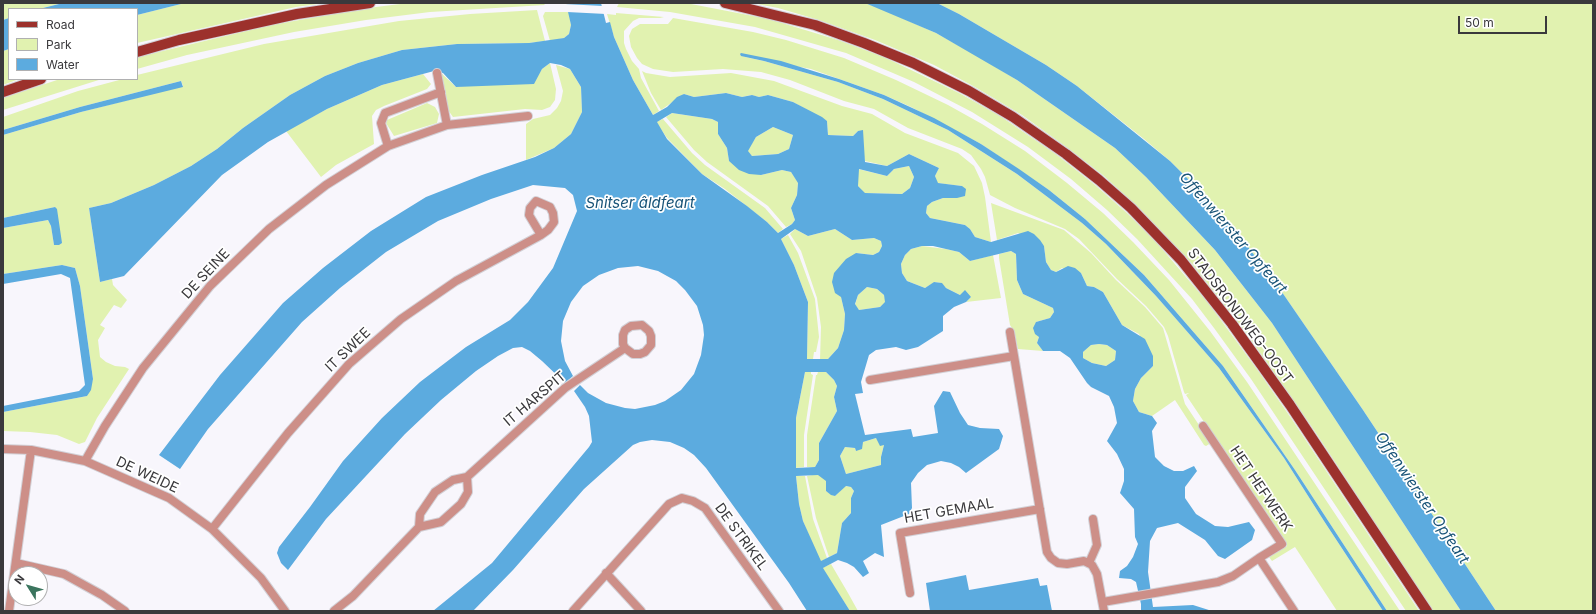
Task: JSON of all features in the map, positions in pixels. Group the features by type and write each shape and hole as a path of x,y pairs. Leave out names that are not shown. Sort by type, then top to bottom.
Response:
{"main road":[{"path":"138,52 180,40 297,14 370,3"},
{"name":"STADSRONDWEG-OOST","path":"725,3 815,25 858,40 913,63 969,91 1013,117 1066,154 1099,180 1131,208 1176,255 1232,324 1290,405 1426,611"},
{"path":"3,92 38,80"}],"street":[{"path":"437,72 447,125"},
{"path":"388,146 381,123 385,113 441,92"},
{"name":"DE SEINE","path":"85,461 105,426 143,368 210,286 269,229 326,185 388,146 447,125 528,116"},
{"name":"IT SWEE","path":"212,529 288,433 349,364 401,319 456,281 541,235"},
{"path":"1010,332 1047,552 1054,561 1062,564 1084,561 1089,563 1095,569 1104,611"},
{"name":"IT HARSPIT","path":"419,528 420,514 435,492 453,480 467,477 565,388 625,348"},
{"path":"870,380 1014,356"},
{"name":"HET HEFWERK","path":"1103,602 1226,579 1282,544 1203,426"},
{"name":"DE WEIDE","path":"3,449 31,450 85,461 169,498 212,529 260,578 285,611"},
{"path":"9,611 31,450"},
{"path":"334,611 353,596 419,528 441,522 461,504 468,492 467,477"},
{"name":"DE STRIKEL","path":"573,611 669,504 682,498 693,500 705,508 779,611"},
{"name":"HET GEMAAL","path":"910,593 900,533 1040,509"},
{"path":"1089,563 1096,545 1093,519"},
{"path":"1259,558 1294,611"},
{"path":"16,563 64,574 102,595 125,611"},
{"path":"606,573 641,611"}],"green space":[{"path":"3,3 63,3 43,8 8,8 8,18 3,20"},
{"path":"185,3 325,3 296,7 138,43 138,15"},
{"path":"408,3 543,3 545,5 430,12 366,20 294,32 187,55 138,69 138,57 271,25 368,8"},
{"path":"619,3 691,4 769,19 838,40 884,57 959,93 1000,116 1057,155 1095,185 1128,214 1157,243 1209,304 1291,418 1419,611 1406,611 1251,379 1192,299 1137,239 1107,210 1071,179 1028,147 972,112 914,82 846,53 755,27 670,12 617,7"},
{"path":"752,3 865,3 879,8 936,33 979,57 1017,80 1115,148 1146,177 1215,250 1272,323 1461,611 1433,611 1314,430 1244,330 1192,264 1141,210 1104,176 1022,115 934,65 875,40 819,20 778,8"},
{"path":"937,3 1593,3 1593,611 1496,611 1363,410 1275,282 1238,234 1201,192 1170,161 1077,86 1046,65 959,14"},
{"path":"537,10 545,41 529,43 457,44 402,50 358,63 325,76 290,95 243,128 217,149 191,166 154,185 111,203 89,208 100,282 112,279 113,285 127,300 121,308 114,305 100,325 105,328 98,340 100,357 106,362 115,366 129,369 97,418 85,442 79,444 57,435 3,431 3,412 87,396 93,379 80,286 75,268 62,265 3,274 3,228 48,220 51,226 54,245 55,207 3,218 3,135 81,112 183,86 181,81 80,107 3,130 3,117 78,91 119,80 138,80 138,75 264,44 399,21 470,14"},
{"path":"545,12 569,12 571,25 569,34 564,38 550,41 543,16"},
{"path":"616,13 664,17 639,18 633,21 624,31 624,43 626,49 632,61 639,69 641,78 659,111 653,115 633,80 614,37 607,14 616,15"},
{"path":"673,18 753,32 786,40 844,58 896,80 948,105 982,124 1025,151 1067,183 1103,213 1133,242 1169,280 1210,331 1247,382 1400,611 1387,611 1295,470 1223,366 1144,275 1085,219 1049,190 981,144 911,107 884,95 811,69 741,56 838,82 883,99 948,130 1017,174 1082,223 1106,244 1156,296 1219,368 1284,458 1383,611 1337,611 1295,547 1272,561 1269,557 1287,546 1186,395 1189,393 1185,394 1164,327 1146,306 1117,279 1079,239 1065,229 1015,208 990,195 981,169 971,155 962,149 908,128 874,109 844,101 790,80 761,72 723,69 673,72 653,69 642,64 631,47 629,36 632,29 640,24 668,24"},
{"path":"8,49 8,80 16,80 3,85 3,51"},
{"path":"550,63 556,89 555,100 550,107 542,110 525,109 453,117 448,110 440,72 456,87 538,75 542,69"},
{"path":"556,65 570,69 581,87 582,112 571,134 554,148 526,160 526,124 533,119 550,115 561,101 563,91"},
{"path":"642,71 670,77 731,73 774,81 842,106 872,114 905,133 958,153 974,166 982,183 991,242 975,237 970,229 965,225 930,218 926,213 927,206 932,202 943,198 957,198 962,186 937,183 935,176 939,168 909,154 887,166 865,161 858,131 853,136 828,135 827,121 793,102 768,95 759,97 751,95 742,97 726,93 694,97 684,94 661,110 651,93"},
{"path":"423,74 431,84 427,89 376,110 372,116 374,144 336,165 321,177 286,131 327,109 382,85"},
{"path":"57,80 99,80 3,110 3,98"},
{"path":"427,103 435,107 439,114 437,123 394,136 386,123 387,120"},
{"path":"672,113 712,119 718,122 718,134 727,148 729,161 761,175 782,170 791,172 798,182 797,195 791,208 795,220 792,224 786,227 768,206 707,162 694,150 666,117"},
{"path":"663,119 692,153 705,165 765,208 783,229 778,233 767,222 725,189 702,174 667,138 656,122"},
{"path":"773,127 793,135 789,149 778,154 752,156 747,151 756,137"},
{"path":"909,166 914,177 910,188 902,194 864,193 858,186 858,169 887,176 894,169"},
{"path":"991,203 1064,230 1091,253 1116,280 1145,307 1163,328 1185,404 1211,443 1206,446 1204,445 1175,400 1152,416 1139,412 1133,401 1135,389 1141,378 1153,366 1139,334 1122,325 1103,292 1094,287 1087,286 1081,273 1062,268 1056,272 1051,270 1046,262 1044,246 1018,233 997,240"},
{"path":"795,229 808,236 835,229 852,240 874,238 881,241 882,246 879,252 873,255 856,253 841,297 845,314 844,330 838,348 828,359 820,360 821,327 817,298 801,251 790,234"},
{"path":"788,235 798,253 815,299 819,337 813,359 807,359 808,302 794,265 781,239"},
{"path":"922,246 959,252 970,261 993,255 1001,298 966,302 971,297 960,295 946,288 941,283 935,282 925,288 907,281 902,273 901,264 905,255 911,249"},
{"path":"1011,251 1016,254 1017,280 1023,294 1053,308 1054,312 1050,318 1036,322 1039,337 1037,343 1043,351 1018,349 1014,331 1010,325 999,254"},
{"path":"867,287 877,289 884,295 886,302 880,307 859,310 855,305 858,295"},
{"path":"1091,345 1107,345 1116,351 1115,360 1106,366 1092,363 1083,358 1083,352"},
{"path":"805,372 811,372 813,375 804,435 804,467 795,468 796,418"},
{"path":"818,372 826,372 834,380 837,386 834,397 837,411 819,443 819,460 815,467 807,467 807,435 816,375"},
{"path":"876,438 884,445 881,465 846,474 840,456 845,447 855,448 856,451 863,442"},
{"path":"818,474 827,481 826,491 835,496 845,486 851,487 854,491 851,498 851,513 842,523 837,553 829,557 816,518 807,476"},
{"path":"796,476 805,476 813,519 827,558 820,562 803,521 799,504"},
{"path":"831,564 858,611 850,611 822,568"}],"water":[{"path":"63,3 185,3 138,15 138,8 43,8"},
{"name":"Snitser âldfeart","path":"566,3 601,3 606,23 610,22 614,37 633,80 653,115 667,107 677,97 684,94 694,97 726,93 742,97 752,95 759,97 768,95 793,102 827,121 828,135 853,136 858,131 863,130 865,162 887,166 909,154 939,168 935,176 938,183 962,186 966,189 965,196 957,198 943,198 932,202 927,206 926,213 930,218 965,225 970,229 975,237 991,242 1028,231 1034,234 1044,246 1046,262 1051,270 1056,272 1068,266 1075,268 1081,273 1087,286 1094,287 1103,292 1122,325 1145,339 1153,356 1153,366 1141,378 1135,389 1133,401 1139,412 1152,416 1157,423 1152,431 1155,457 1164,466 1174,471 1183,471 1194,466 1197,471 1185,487 1185,498 1196,514 1215,526 1228,527 1249,522 1255,530 1252,540 1225,559 1218,556 1205,540 1178,523 1157,528 1150,541 1148,572 1153,607 1193,605 1212,611 1141,611 1136,582 1131,579 1119,578 1120,571 1127,566 1133,557 1138,544 1135,537 1134,509 1120,493 1124,481 1124,469 1117,454 1107,441 1117,423 1114,407 1109,396 1091,387 1087,383 1070,358 1060,351 1043,351 1037,343 1039,337 1035,334 1033,328 1036,322 1050,318 1054,312 1053,308 1023,294 1017,280 1016,254 1011,251 970,261 959,252 933,246 922,246 911,249 905,255 901,264 902,273 907,281 925,288 934,282 942,283 946,288 960,295 965,290 971,297 966,302 954,307 943,316 943,331 918,347 906,350 896,347 876,350 869,355 861,382 863,393 855,394 865,435 911,429 913,437 938,433 934,406 943,391 950,392 960,413 968,425 980,428 999,429 1003,436 999,449 966,473 951,463 941,461 927,465 918,473 911,483 912,508 909,514 881,525 884,557 875,553 863,561 869,573 863,577 854,567 838,560 823,568 850,611 807,611 789,583 706,468 694,455 684,448 670,442 652,440 633,445 584,489 513,570 473,611 433,611 492,563 589,447 592,442 589,416 585,407 574,391 580,385 588,393 606,403 635,409 655,405 665,401 681,390 694,374 701,355 704,335 703,325 697,306 676,281 658,271 638,266 618,268 599,275 583,286 571,302 563,321 561,341 565,361 573,376 565,383 542,361 530,351 522,347 513,348 498,356 476,371 441,400 405,434 326,519 288,570 281,563 277,553 279,547 343,461 382,418 420,382 466,347 510,320 528,302 553,268 577,211 573,195 565,188 533,185 491,199 438,221 386,252 340,288 302,322 208,429 180,469 159,455 220,375 283,303 323,268 371,231 426,197 482,175 535,157 554,148 571,134 582,112 581,87 570,69 561,65 550,63 542,69 534,84 456,87 443,73 434,71 382,85 327,109 268,142 222,175 124,276 100,282 89,208 111,203 154,185 191,166 217,149 243,128 290,95 325,76 358,63 402,50 457,44 529,43 564,38 569,34 571,25","holes":["672,113 712,119 718,122 718,134 727,148 729,161 739,170 749,174 761,175 782,170 791,172 798,183 797,195 791,208 795,220 792,224 778,233 747,206 702,174 667,139 657,122","773,127 793,135 789,149 778,154 752,156 748,151 756,137","909,166 914,177 910,188 902,194 865,193 858,186 859,169 887,176 894,169","795,229 808,236 835,229 852,240 874,238 881,241 882,246 879,252 873,255 856,253 846,259 834,273 832,282 835,293 841,297 845,314 844,330 838,348 828,359 807,359 808,302 794,265 781,239","867,287 877,289 884,295 885,302 880,307 859,310 855,304 858,295","1099,344 1107,345 1116,351 1115,360 1106,366 1092,363 1083,358 1083,352 1091,345","805,372 826,372 834,380 837,386 834,397 837,411 819,443 819,460 815,467 796,468 796,418","876,438 880,446 884,445 881,465 846,474 840,456 845,447 855,448 856,451 862,449 863,442","818,475 826,481 826,491 831,495 835,496 846,486 851,487 854,491 851,498 851,513 842,523 837,553 821,561 803,521 799,504 796,476"]},
{"name":"Offenwierster Opfeart","path":"865,3 937,3 959,14 1046,65 1077,86 1170,161 1201,192 1238,234 1275,282 1363,410 1496,611 1461,611 1272,323 1215,250 1146,177 1115,148 1017,80 936,33"},
{"path":"8,18 8,49 3,51 3,20"},
{"path":"741,53 781,61 839,79 884,95 934,118 981,144 1019,169 1049,190 1085,219 1144,275 1223,366 1295,470 1387,611 1383,611 1284,458 1219,368 1156,296 1106,244 1082,223 1017,174 948,130 883,99 838,82 741,56"},
{"path":"181,81 183,87 81,112 3,135 3,130 80,107"},
{"path":"55,207 57,209 62,243 59,245 54,245 51,226 48,220 3,228 3,218"},
{"path":"62,265 75,268 80,286 93,379 91,390 87,396 3,412 3,406 79,391 85,385 70,278 61,274 3,284 3,274"},
{"path":"966,575 969,590 1038,578 1040,586 1047,585 1052,611 930,611 926,583"}],"pier":[{"path":"564,4 603,6 606,14 567,12"}]}
